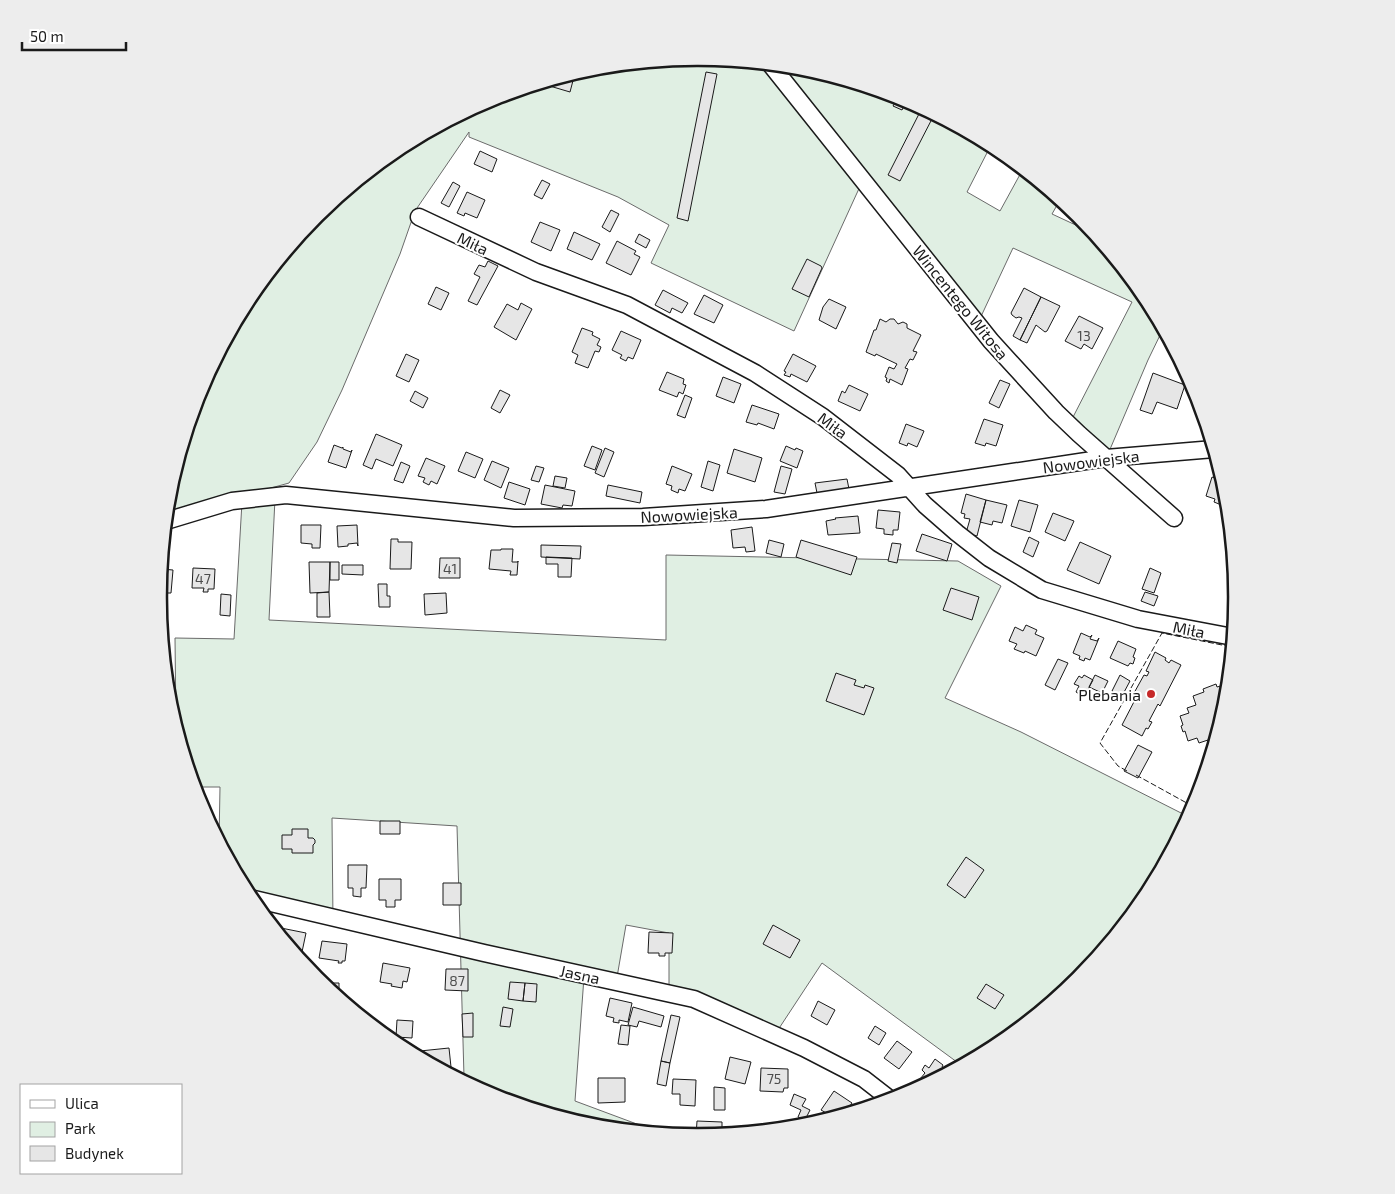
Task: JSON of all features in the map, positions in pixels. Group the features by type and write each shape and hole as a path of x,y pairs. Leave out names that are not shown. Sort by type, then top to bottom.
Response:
{"street":[{"name":"Wincentego Witosa","path":"777,72 991,340 1056,412 1174,518"},
{"name":"Miła","path":"419,217 536,272 627,305 755,372 823,417 898,475 950,527 989,558 1042,590 1138,619 1227,636"},
{"name":"Nowowiejska","path":"173,519 232,501 286,495 514,518 644,517 766,510 1106,458 1207,450"},
{"name":"Jasna","path":"262,901 484,954 694,998 804,1048 864,1079 883,1094"}],"green space":[{"path":"663,67 732,67 767,71 801,76 868,94 932,121 963,137 987,153 967,192 1000,211 1020,175 1021,176 1056,207 1052,214 1076,225 1097,247 1139,302 1159,336 1108,454 1071,421 1132,302 1013,248 977,325 862,182 794,331 651,263 669,225 618,197 469,137 469,132 415,211 400,254 342,390 317,442 289,483 173,515 185,460 207,394 221,362 238,332 276,274 298,247 348,198 374,176 432,137 463,121 527,94 594,76"},
{"path":"275,499 269,620 666,640 666,555 958,561 1001,586 945,698 1021,732 1182,814 1174,832 1139,892 1097,947 1073,972 1021,1018 955,1061 822,963 774,1036 669,995 669,933 626,925 616,983 584,977 575,1101 638,1124 594,1118 527,1100 464,1073 457,826 332,818 333,922 262,900 221,832 219,828 220,787 202,787 185,734 177,701 175,638 234,639 242,502"}],"building":[{"path":"706,72 717,74 688,221 677,218"},
{"path":"573,81 570,92 552,87"},
{"path":"894,104 903,108 902,110 893,106"},
{"path":"918,115 931,121 900,181 888,175"},
{"path":"480,151 497,159 492,172 474,164"},
{"path":"542,180 550,184 542,199 534,195"},
{"path":"453,182 460,186 449,207 441,203"},
{"path":"467,192 485,200 477,218 465,213 464,216 457,213"},
{"path":"611,210 619,214 610,232 602,227"},
{"path":"540,222 560,230 551,251 531,242"},
{"path":"574,232 600,244 592,260 567,249"},
{"path":"639,234 650,240 646,248 635,242"},
{"path":"617,241 636,251 634,254 640,257 631,275 606,263"},
{"path":"807,259 822,268 809,297 792,289"},
{"path":"488,261 498,266 477,305 468,301 480,277 474,274 479,265 485,267"},
{"path":"436,287 449,293 441,310 428,304"},
{"path":"1024,288 1041,297 1020,340 1013,336 1022,318 1016,318 1011,313"},
{"path":"663,290 688,303 682,313 672,308 670,313 655,305"},
{"path":"704,295 723,305 714,323 694,314"},
{"path":"1041,297 1060,306 1047,331 1045,332 1036,325 1027,343 1020,340"},
{"path":"829,299 846,307 836,329 819,320 823,307"},
{"path":"521,303 532,309 516,340 494,327 507,304 518,310"},
{"path":"1079,316 1103,328 1092,349 1084,344 1081,349 1065,341"},
{"path":"880,319 886,322 894,319 898,324 903,322 907,324 907,328 921,335 913,351 917,352 913,360 910,359 905,368 908,369 902,385 890,379 889,383 885,377 889,367 894,369 897,364 876,354 875,356 866,352"},
{"path":"582,328 593,332 592,335 600,339 597,345 601,347 599,352 595,351 588,368 575,363 578,355 572,352"},
{"path":"621,331 641,340 633,359 628,357 626,361 620,358 622,355 612,350"},
{"path":"406,354 419,360 409,382 396,376"},
{"path":"793,354 816,366 807,382 791,374 790,377 784,375 786,372 784,371"},
{"path":"667,372 684,379 683,384 686,385 683,394 679,392 677,397 659,390"},
{"path":"1153,373 1184,385 1177,409 1157,402 1152,414 1140,410"},
{"path":"723,377 741,384 734,403 716,396"},
{"path":"1000,380 1010,384 999,408 989,403"},
{"path":"849,385 868,394 860,411 838,401 842,391 845,393"},
{"path":"500,390 510,395 500,413 491,408"},
{"path":"415,391 428,398 423,408 410,401"},
{"path":"685,395 692,398 685,418 677,415"},
{"path":"752,405 779,414 774,429 758,423 757,425 746,422"},
{"path":"984,419 1003,425 996,446 986,443 985,446 975,443"},
{"path":"906,424 924,431 917,447 908,443 907,446 899,443"},
{"path":"376,434 402,445 393,466 376,459 372,469 363,465"},
{"path":"334,445 343,447 343,449 351,452 352,450 346,468 328,462"},
{"path":"592,446 602,450 595,470 584,466"},
{"path":"786,446 803,451 797,468 780,461"},
{"path":"605,448 614,452 604,477 595,473"},
{"path":"734,449 762,458 755,482 727,473"},
{"path":"466,452 483,459 475,478 458,471"},
{"path":"426,458 445,466 437,484 431,481 429,485 423,482 425,478 418,476"},
{"path":"492,461 509,468 501,488 484,480"},
{"path":"708,461 720,465 713,491 701,487"},
{"path":"401,462 410,466 403,483 394,480"},
{"path":"536,466 544,468 539,482 531,480"},
{"path":"672,466 692,474 685,491 679,489 678,493 671,490 672,486 666,484"},
{"path":"781,466 792,469 785,494 774,492"},
{"path":"555,476 567,478 565,488 553,486"},
{"path":"1212,477 1214,478 1220,504 1214,502 1215,499 1206,496"},
{"path":"847,479 849,489 817,493 815,483"},
{"path":"509,482 530,489 525,505 504,498"},
{"path":"545,485 575,491 572,506 563,505 562,508 541,504"},
{"path":"608,485 642,492 640,503 606,496"},
{"path":"966,494 986,500 977,536 966,533 970,519 964,518 965,514 961,513"},
{"path":"986,500 1007,505 1002,523 993,521 992,525 980,522"},
{"path":"1019,500 1038,505 1030,532 1011,526"},
{"path":"878,510 900,512 898,530 893,530 893,535 884,534 884,529 876,528"},
{"path":"1053,513 1074,521 1065,541 1045,532"},
{"path":"858,516 860,533 828,535 826,521 835,518"},
{"path":"301,525 321,525 320,548 312,548 312,544 301,543"},
{"path":"357,525 358,546 357,543 338,547 337,526"},
{"path":"752,527 755,551 746,552 745,547 733,548 731,530"},
{"path":"922,534 952,544 947,561 916,551"},
{"path":"1029,537 1039,542 1033,557 1023,552"},
{"path":"391,539 398,539 398,542 412,542 411,569 390,569"},
{"path":"769,540 784,544 781,557 766,553"},
{"path":"801,540 857,557 851,575 796,557"},
{"path":"1080,542 1111,556 1099,584 1067,570"},
{"path":"892,543 901,544 897,563 888,561"},
{"path":"541,545 581,546 580,559 541,557"},
{"path":"513,549 512,562 518,562 517,575 510,575 511,571 489,569 491,550"},
{"path":"546,557 572,558 571,577 558,577 558,564 546,564"},
{"path":"440,558 460,558 460,578 439,578"},
{"path":"309,562 330,562 329,592 310,593"},
{"path":"330,562 339,562 339,580 330,580"},
{"path":"342,565 363,565 363,575 342,574"},
{"path":"193,568 215,569 214,589 208,589 208,592 203,592 204,588 192,588"},
{"path":"1150,568 1161,573 1154,593 1142,589"},
{"path":"168,570 173,570 171,593 167,593"},
{"path":"378,584 387,584 387,596 390,596 390,607 379,607"},
{"path":"951,588 979,597 972,620 943,610"},
{"path":"329,592 330,617 317,617 317,593"},
{"path":"1145,592 1158,596 1154,606 1141,601"},
{"path":"446,593 447,613 425,615 424,594"},
{"path":"221,594 231,595 230,616 220,615"},
{"path":"1026,625 1037,630 1035,634 1044,638 1036,656 1014,649 1017,644 1009,641 1015,627 1023,631"},
{"path":"1081,633 1090,637 1092,635 1090,639 1097,641 1099,638 1090,660 1085,658 1084,661 1079,659 1080,656 1073,653"},
{"path":"1118,641 1136,649 1133,664 1130,663 1128,666 1110,658"},
{"name":"Plebania","path":"1155,652 1166,658 1165,660 1169,663 1171,660 1181,665 1160,706 1158,704 1149,721 1152,722 1142,736 1122,725 1138,694 1134,693 1144,675 1147,676 1149,672 1146,671"},
{"path":"1058,659 1068,663 1055,690 1045,685"},
{"path":"836,673 856,680 854,685 864,688 865,685 874,688 864,715 826,701"},
{"path":"1084,675 1093,680 1084,697 1076,692 1079,686 1074,684 1079,676 1082,678"},
{"path":"1095,675 1108,681 1102,693 1089,687"},
{"path":"1120,675 1130,681 1122,696 1112,691"},
{"path":"1216,684 1217,687 1221,686 1208,740 1199,743 1197,738 1188,741 1185,731 1183,732 1181,726 1183,725 1180,716 1189,713 1187,708 1196,705 1193,696 1204,692 1203,689"},
{"path":"1138,745 1152,752 1138,778 1124,771"},
{"path":"380,821 400,821 400,834 380,834"},
{"path":"292,829 308,829 308,838 315,840 313,853 292,853 292,849 282,849 282,835 292,835"},
{"path":"966,857 984,870 965,898 947,885"},
{"path":"348,865 367,865 366,888 361,888 361,897 353,896 353,888 348,888"},
{"path":"379,879 401,879 401,900 395,900 395,907 386,907 386,900 379,900"},
{"path":"443,883 461,883 461,905 443,905"},
{"path":"773,925 800,940 790,958 763,944"},
{"path":"283,928 306,933 302,951"},
{"path":"649,932 673,933 672,953 665,953 665,956 659,956 659,953 648,953"},
{"path":"322,941 347,944 345,961 338,963 339,961 319,958"},
{"path":"383,963 410,968 407,982 403,981 402,988 380,982"},
{"path":"446,969 468,969 468,991 445,990"},
{"path":"510,982 525,983 523,1001 508,999"},
{"path":"525,983 537,984 536,1002 523,1001"},
{"path":"986,984 1004,995 995,1009 977,998"},
{"path":"610,998 632,1003 628,1022 619,1020 619,1023 613,1022 614,1018 606,1016"},
{"path":"818,1001 835,1010 827,1025 811,1016"},
{"path":"503,1007 513,1009 510,1027 500,1026"},
{"path":"633,1007 664,1016 661,1027 639,1021 637,1027 628,1025"},
{"path":"473,1013 473,1037 463,1037 462,1014"},
{"path":"671,1015 680,1017 670,1063 661,1061"},
{"path":"397,1020 413,1021 412,1038 402,1037 396,1033"},
{"path":"621,1025 630,1026 628,1045 618,1044"},
{"path":"875,1026 886,1033 879,1045 868,1038"},
{"path":"897,1041 912,1052 899,1069 884,1058"},
{"path":"449,1048 451,1067 432,1057 422,1051"},
{"path":"730,1057 751,1062 745,1084 725,1079"},
{"path":"935,1059 943,1065 943,1068 921,1078 925,1073 922,1070 925,1065 929,1068"},
{"path":"661,1061 670,1063 666,1086 657,1084"},
{"path":"761,1068 788,1069 788,1088 784,1088 783,1092 760,1091"},
{"path":"598,1078 625,1078 625,1102 598,1103"},
{"path":"673,1079 696,1080 695,1106 680,1105 680,1094 672,1094"},
{"path":"714,1087 725,1088 725,1110 714,1110"},
{"path":"834,1091 852,1103 850,1105 825,1112 821,1110"},
{"path":"794,1094 806,1099 802,1106 810,1110 807,1117 801,1118 798,1117 801,1110 790,1105"},
{"path":"697,1121 722,1122 722,1127 697,1128"}],"fence":[{"path":"1127,771 1118,766 1100,743 1162,633 1226,646"},
{"path":"1136,775 1187,803"}],"place":[{"name":"Plebania","path":"1151,694"}]}
